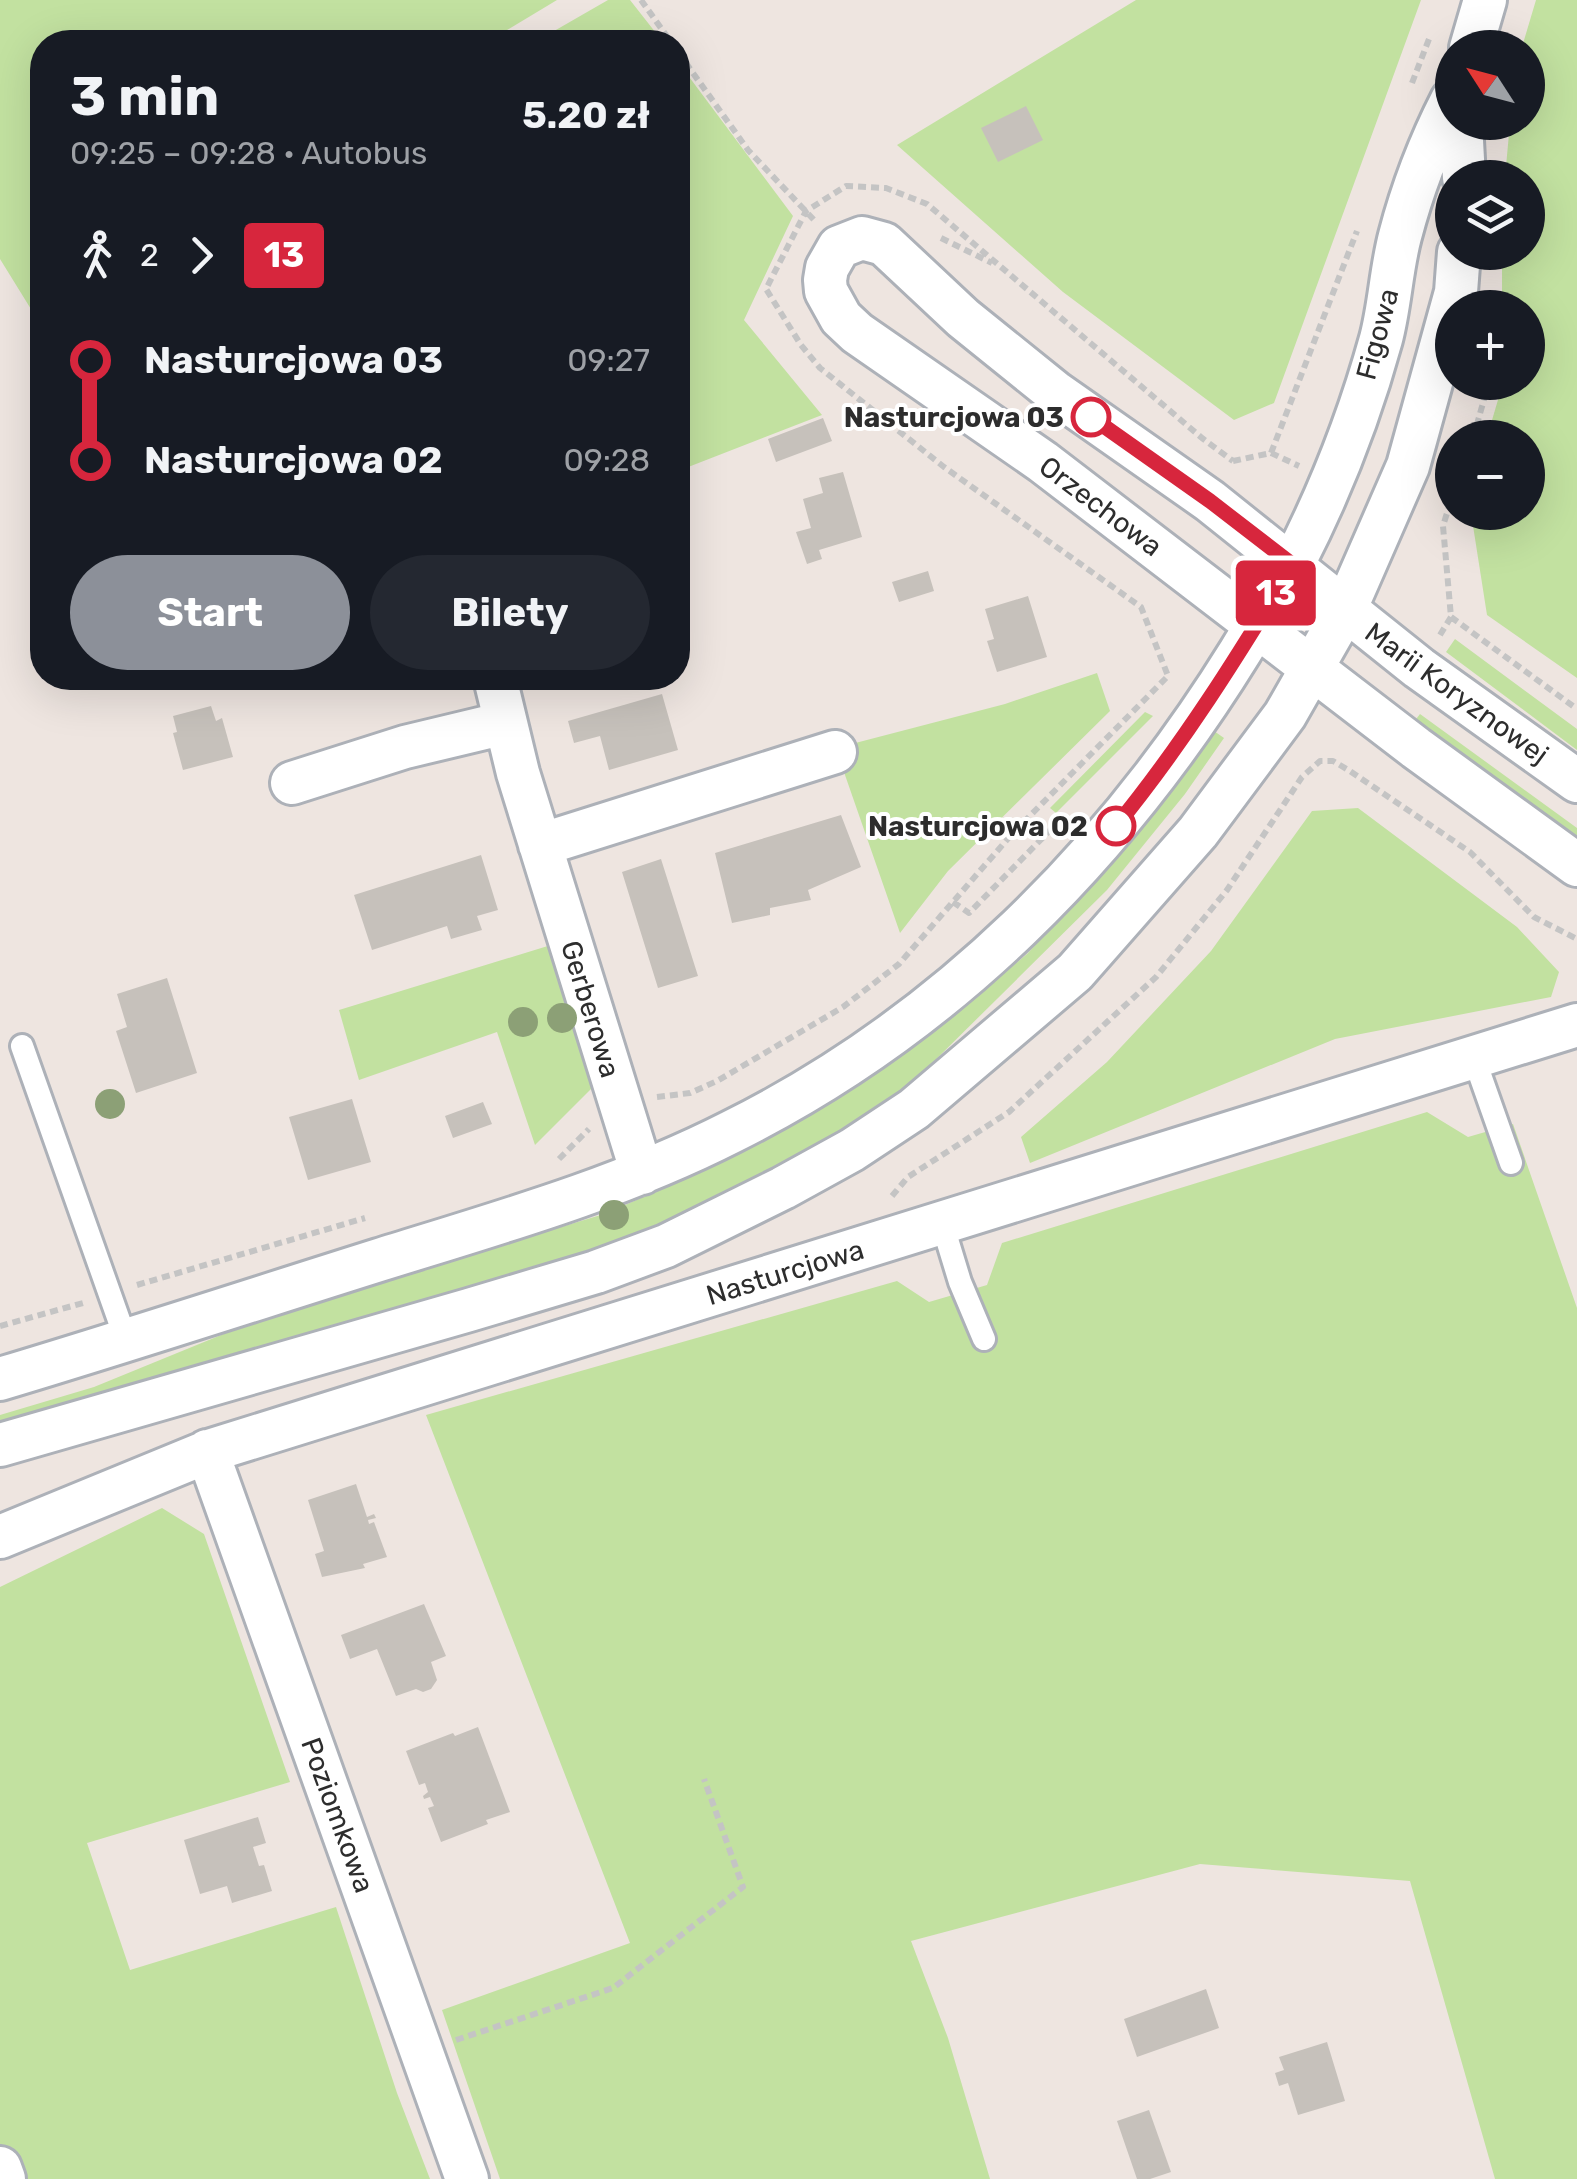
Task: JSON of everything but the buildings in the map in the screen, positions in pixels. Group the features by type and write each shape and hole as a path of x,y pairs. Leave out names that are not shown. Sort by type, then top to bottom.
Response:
{"street":[{"path":"1476,30 1486,0"},
{"name":"Figowa","path":"0,1378 535,1213 642,1173 732,1132 843,1068 934,1005 1017,932 1106,838 1166,765 1293,565 1338,464 1381,338 1400,237 1435,132"},
{"name":"Orzechowa","path":"1210,501 1056,392 963,318 884,244 854,239 839,247 827,268 826,291 841,318 857,333 1043,462 1314,668"},
{"path":"0,1445 596,1272 666,1246 852,1150 914,1109 1075,972 1198,832 1285,716 1345,610 1408,466 1456,292 1458,270"},
{"path":"1210,501 1293,565"},
{"name":"Marii Koryznowej","path":"1293,565 1419,668 1577,781"},
{"path":"1314,668 1577,865"},
{"name":"Gerberowa","path":"498,690 540,844 642,1173"},
{"path":"292,783 405,747 505,723"},
{"path":"540,844 835,752"},
{"name":"Nasturcjowa","path":"0,1537 207,1452 1577,1025"},
{"name":"Poziomkowa","path":"207,1452 467,2179"},
{"path":"0,2168 4,2179"}],"lane":[{"path":"22,1046 126,1340"},
{"path":"1474,1058 1511,1164"},
{"path":"942,1223 960,1282 984,1339"}],"path":[{"path":"641,0 662,30"},
{"path":"1408,96 1431,33"},
{"path":"690,69 748,150 796,201"},
{"path":"928,204 1233,461"},
{"path":"1210,501 1233,461 1271,453 1363,214"},
{"path":"541,1165 560,1158 598,1119 622,1106 657,1096 690,1093 717,1082 843,1006 899,964 1012,834 1168,676 1141,606 944,467 820,368"},
{"path":"1141,606 1171,560"},
{"path":"1451,617 1577,709"},
{"path":"895,1238 889,1204 894,1191 1009,1112 1156,977 1227,890 1302,777 1320,761 1332,761 1350,771 1470,852 1534,917 1577,939"},
{"path":"0,1326 376,1215"},
{"path":"422,2051 613,1988 743,1887 704,1779"}],"green space":[{"path":"0,0 557,0 507,30 30,30 30,308 0,259"},
{"path":"608,0 630,0 654,30 556,30"},
{"path":"1136,0 1421,0 1274,403 1234,420 1063,292 897,145"},
{"path":"1536,0 1577,0 1577,678 1487,615 1474,530 1545,530 1545,420 1492,420 1498,400 1545,400 1545,290 1502,290 1502,270 1545,270 1545,160 1507,160 1508,140 1545,140 1545,30 1527,30"},
{"path":"690,78 793,216 744,320 822,415 690,466"},
{"path":"1455,639 1577,729 1577,750 1446,652"},
{"path":"1097,673 1110,711 948,871 900,933 845,775 840,747 1005,704"},
{"path":"1145,712 1153,716 1056,813 1050,808"},
{"path":"1420,714 1577,828 1577,844 1413,723"},
{"path":"1214,731 1224,738 1185,794 1107,890 887,1106 732,1194 632,1240 0,1428 0,1415 94,1387 270,1315 604,1214 706,1170 789,1127 853,1089 930,1035 1027,954 1127,846"},
{"path":"1358,808 1517,927 1559,972 1551,997 1335,1039 1030,1163 1021,1137 1107,1062 1211,951 1312,811"},
{"path":"551,945 596,1084 535,1145 497,1032 359,1080 339,1010"},
{"path":"1427,1112 1468,1137 1513,1124 1577,1308 1577,2179 1495,2179 1410,1881 1200,1864 911,1941 948,2038 990,2179 500,2179 442,2010 630,1943 426,1415 897,1281 929,1302 987,1285 1002,1243"},
{"path":"162,1508 204,1534 290,1782 87,1843 130,1970 336,1907 397,2093 430,2179 0,2179 0,1587"}],"bus line":[{"name":"13","path":"1091,417 1293,565 1166,765 1116,826"}],"place":[{"name":"Nasturcjowa 03","path":"1091,417"},
{"name":"Nasturcjowa 02","path":"1116,826"}]}
